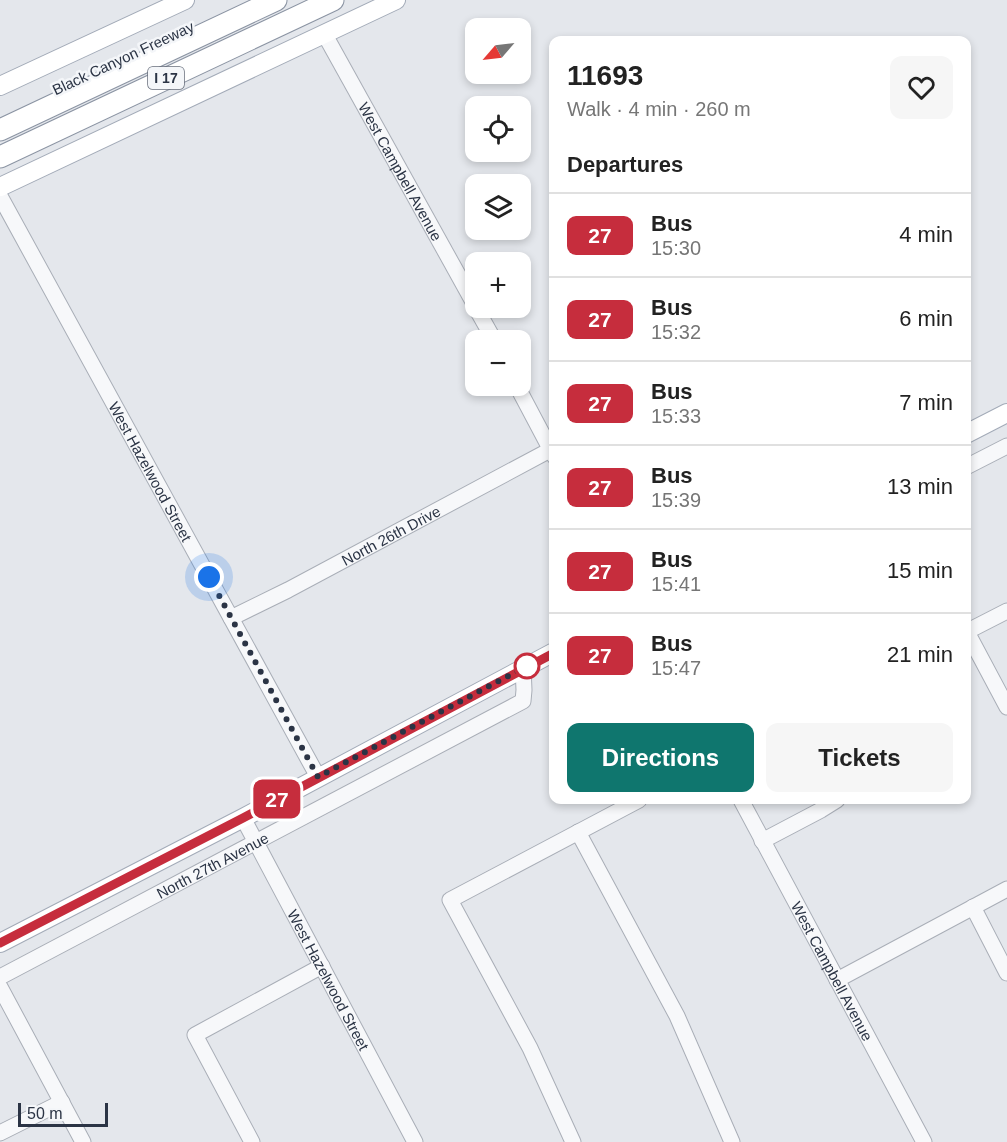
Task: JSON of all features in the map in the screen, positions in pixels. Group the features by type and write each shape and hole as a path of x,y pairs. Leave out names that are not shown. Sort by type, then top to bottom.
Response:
{"highway":[{"name":"Black Canyon Freeway","path":"0,115 247,0"},
{"path":"0,130 276,0"},
{"path":"0,142 301,0"},
{"name":"I 17","path":"0,157 333,0"}],"main road":[{"path":"0,86 185,0"},
{"path":"0,187 396,0"},
{"path":"971,431 1007,413"},
{"name":"North 27th Avenue","path":"0,943 243,818 549,655"}],"street":[{"name":"West Campbell Avenue","path":"325,35 465,287"},
{"name":"West Hazelwood Street","path":"0,196 318,777"},
{"path":"522,396 549,447"},
{"path":"971,464 1007,446"},
{"name":"North 26th Drive","path":"231,618 549,455"},
{"path":"971,629 1007,611"},
{"path":"971,640 1007,707"},
{"name":"North 27th Avenue","path":"0,976 523,701 523,668"},
{"path":"573,1142 530,1048 450,900 631,804"},
{"name":"West Campbell Avenue","path":"743,804 924,1142"},
{"path":"762,841 831,804"},
{"name":"West Hazelwood Street","path":"243,818 415,1142"},
{"path":"578,832 677,1016 732,1142"},
{"path":"837,980 1007,890"},
{"path":"973,907 1007,973"},
{"path":"252,1142 195,1035 322,966"},
{"path":"0,987 83,1142"},
{"path":"0,1134 62,1101"}],"bus line":[{"name":"27","path":"0,943 243,818 549,656"}],"route":[{"path":"209,577 318,777 527,666"}]}
